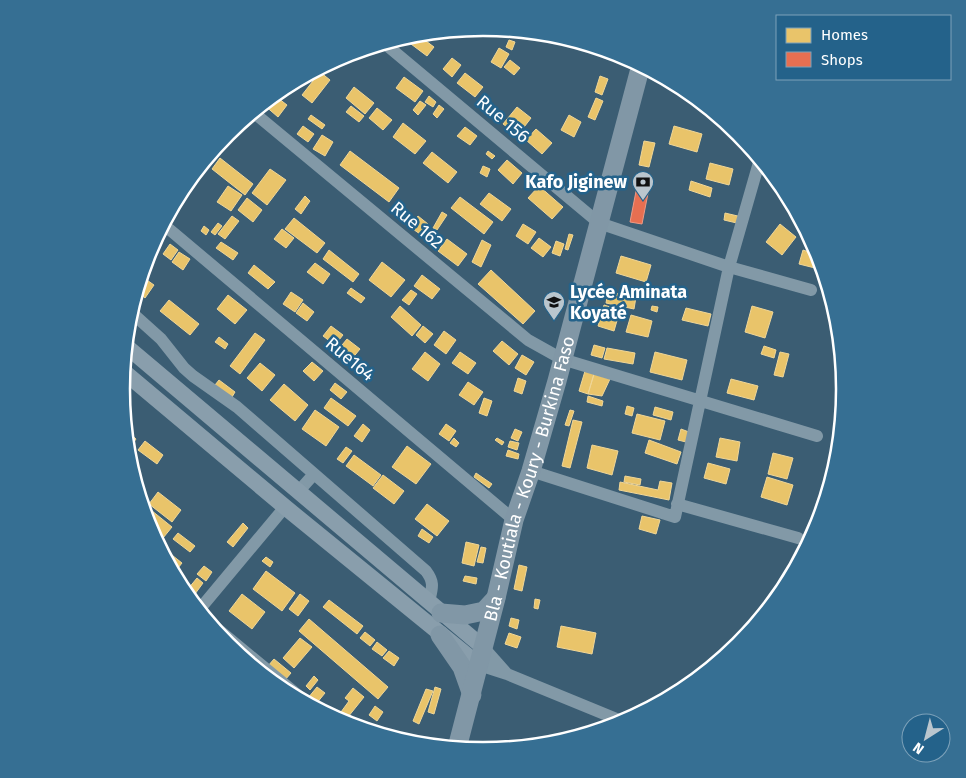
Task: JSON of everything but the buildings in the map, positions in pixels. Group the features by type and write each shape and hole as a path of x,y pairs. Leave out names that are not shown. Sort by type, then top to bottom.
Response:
{"main road":[{"name":"Bla - Koutiala - Koury - Burkina Faso","path":"459,741 472,695 514,520 531,471 600,223 638,73"},
{"path":"132,351 435,607 481,656"},
{"path":"131,377 440,634 481,656"},
{"path":"435,607 465,616 484,611 496,598"},
{"path":"440,634 462,667 472,695"}],"street":[{"name":"Rue 156","path":"391,48 600,223"},
{"name":"Rue 162","path":"259,116 528,340 562,359 817,436"},
{"path":"531,471 674,517 729,266 758,167"},
{"path":"600,223 729,266 811,290"},
{"name":"Rue164","path":"169,229 514,520"},
{"path":"137,318 161,339 184,368 193,376 237,407 426,571 432,579 435,607"},
{"path":"298,492 314,474"},
{"path":"677,504 798,538"},
{"path":"204,605 285,507"},
{"path":"481,656 507,674 612,717"},
{"path":"481,656 507,674"}],"place":[{"name":"Kafo Jiginew","path":"643,201"},
{"name":"Lycée Aminata Koyaté","path":"554,321"}]}
